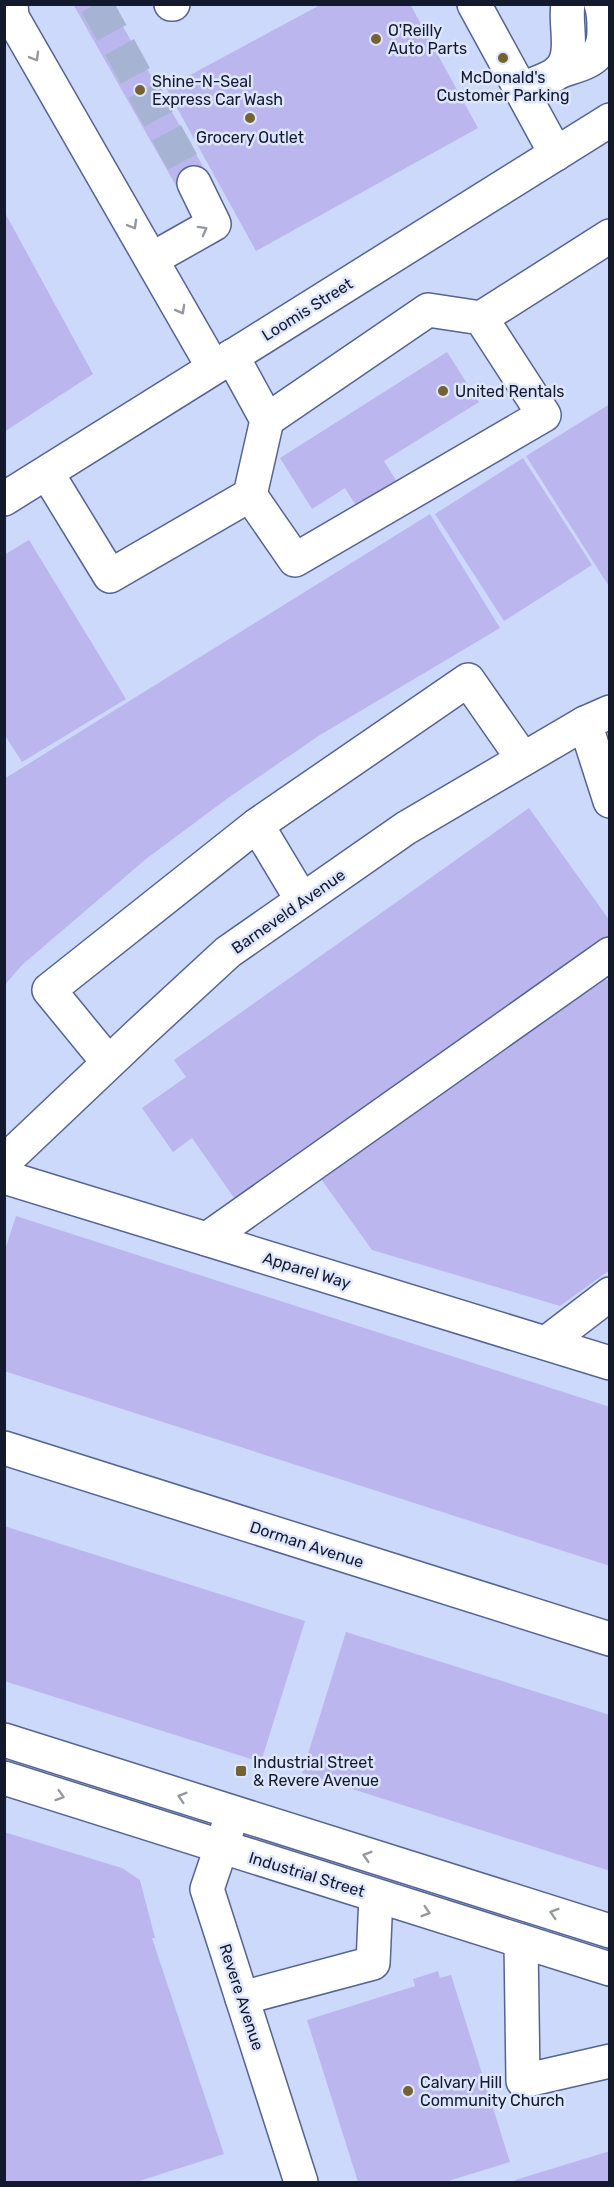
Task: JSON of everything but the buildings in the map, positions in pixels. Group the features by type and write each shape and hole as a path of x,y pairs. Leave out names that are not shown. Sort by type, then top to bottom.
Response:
{"street":[{"path":"11,4 12,16 152,259 223,362 267,420"},
{"path":"474,4 556,154"},
{"path":"558,72 567,57 568,4"},
{"path":"522,89 591,60 601,51 604,34 604,13 601,4"},
{"name":"Loomis Street","path":"4,499 609,120"},
{"path":"152,259 214,224 194,183"},
{"path":"47,473 110,576 250,495 267,420 428,310 482,318 609,236"},
{"path":"250,495 295,560 544,415 482,318"},
{"path":"108,1062 49,990 257,825 468,680 523,759"},
{"path":"597,717 609,801"},
{"name":"Barneveld Avenue","path":"4,1162 108,1062 228,952 406,828 597,717"},
{"path":"257,825 302,900"},
{"path":"207,1239 609,954"},
{"name":"Apparel Way","path":"4,1177 609,1363"},
{"path":"546,1343 609,1294"},
{"name":"Dorman Avenue","path":"4,1448 609,1639"},
{"path":"4,1740 609,1931"},
{"name":"Industrial Street","path":"4,1778 609,1969"},
{"name":"Revere Avenue","path":"233,1813 207,1889 301,2182"},
{"path":"242,1998 373,1963 376,1896"},
{"path":"521,1941 523,2081 609,2061"}],"tunnel":[{"path":"96,4 194,183"}],"place":[{"name":"O'Reilly Auto Parts","path":"376,39"},
{"name":"McDonald's Customer Parking","path":"503,58"},
{"name":"Shine-N-Seal Express Car Wash","path":"140,90"},
{"name":"Grocery Outlet","path":"250,118"},
{"name":"United Rentals","path":"443,391"},
{"name":"Industrial Street & Revere Avenue","path":"241,1771"},
{"name":"Calvary Hill Community Church","path":"408,2091"}]}
